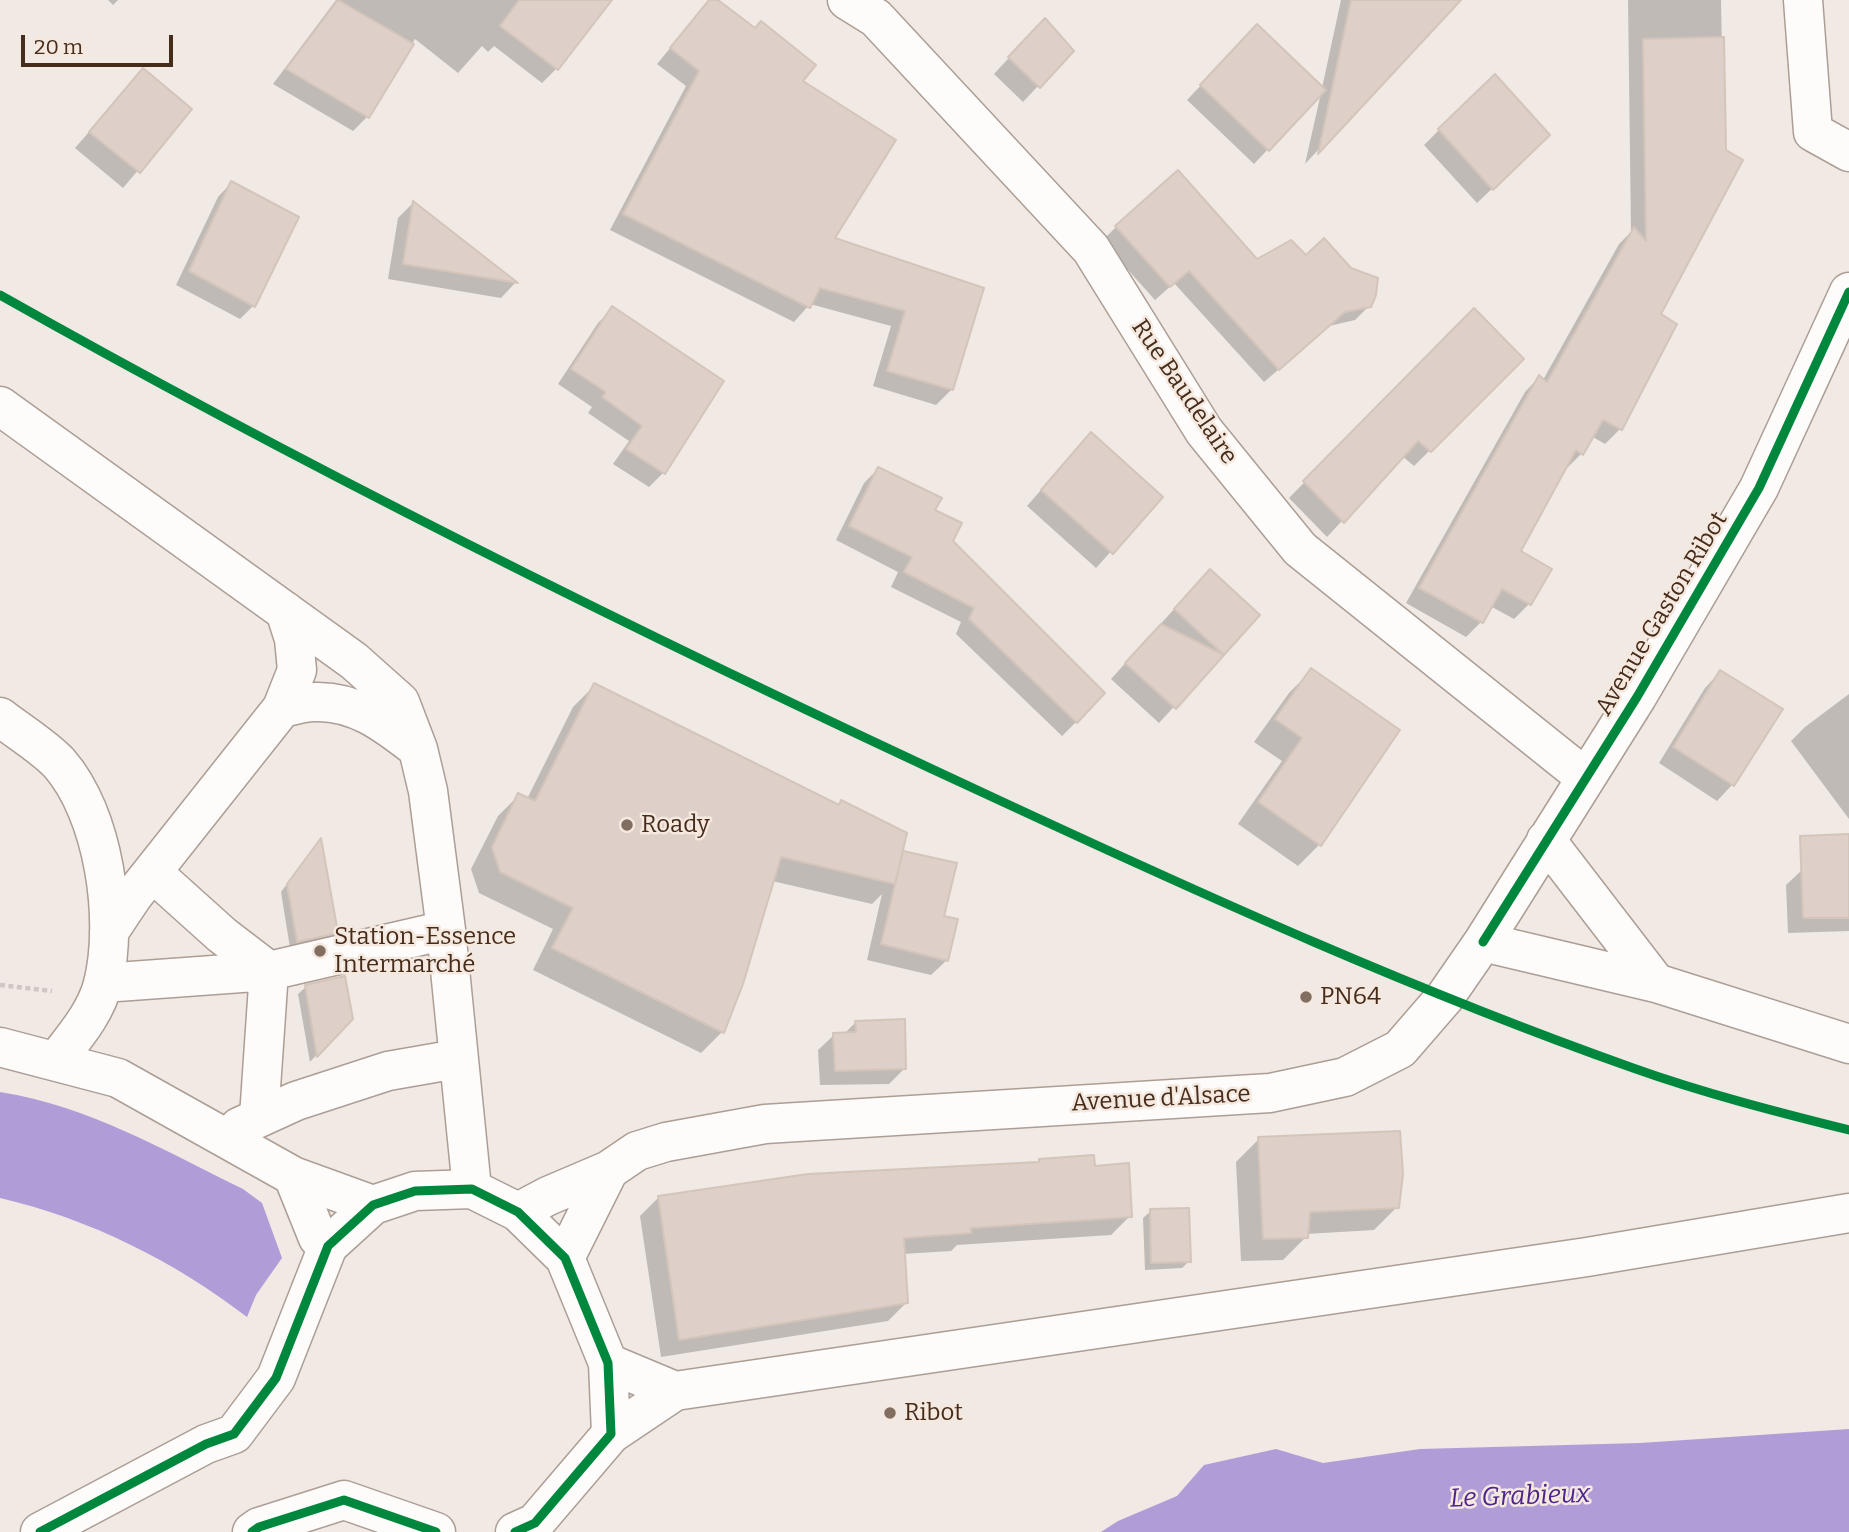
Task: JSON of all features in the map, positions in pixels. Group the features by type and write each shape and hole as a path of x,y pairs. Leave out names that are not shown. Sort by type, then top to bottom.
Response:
{"street":[{"name":"Rue Baudelaire","path":"847,0 876,19 1091,249 1204,431 1300,549 1586,778"},
{"path":"1803,0 1813,132 1849,152"},
{"name":"Avenue Gaston Ribot","path":"1483,942 1636,697 1759,488 1849,292"},
{"path":"0,406 355,661 400,702 418,749 428,790 446,930 472,1189"},
{"path":"109,932 133,896 282,708 297,670 294,639 285,611"},
{"path":"282,708 315,702 357,708 418,749"},
{"path":"0,717 59,763 87,806 104,864 109,932 103,983 87,1020 55,1061"},
{"path":"1546,840 1656,983"},
{"path":"153,873 222,935 269,971"},
{"path":"103,983 269,971 446,930"},
{"path":"1483,942 1656,983 1849,1044"},
{"name":"Avenue d'Alsace","path":"518,1212 610,1170 637,1151 666,1142 765,1124 1270,1093 1345,1077 1400,1049 1445,997 1483,942"},
{"path":"259,1117 269,971"},
{"path":"0,1047 118,1078 293,1176 373,1205"},
{"path":"221,1135 296,1101 388,1071 457,1059"},
{"name":"Avenue d'Alsace","path":"565,1258 610,1170"},
{"path":"293,1176 318,1238 328,1246"},
{"path":"40,1532 206,1444 234,1434 276,1378 328,1246 373,1205 415,1191 472,1189 518,1212 565,1258 608,1363 611,1434"},
{"path":"530,1529 611,1434 675,1391 1587,1257 1849,1213"},
{"path":"608,1363 675,1391"},
{"path":"252,1532 259,1527 344,1500 436,1532"}],"water":[{"path":"0,1092 65,1108 125,1131 243,1189 262,1203 282,1258 256,1295 247,1317 190,1278 130,1244 66,1218 0,1198"},
{"name":"Le Grabieux","path":"1849,1429 1849,1532 1101,1532 1118,1521 1177,1496 1204,1465 1276,1449 1323,1463 1420,1449 1640,1443"}],"building":[{"path":"338,0 414,44 369,118 286,69"},
{"path":"519,0 612,0 558,70 500,26"},
{"path":"709,0 718,0 755,28 761,21 816,65 803,81 896,140 835,238 984,288 953,390 887,371 905,311 820,288 810,308 623,214 699,71 670,48"},
{"path":"1351,0 1461,0 1318,154"},
{"path":"1045,18 1074,51 1040,88 1008,57"},
{"path":"1257,24 1326,90 1269,151 1200,85"},
{"path":"1724,37 1726,150 1743,160 1661,314 1677,324 1622,430 1603,420 1583,455 1576,450 1521,551 1552,569 1531,605 1502,589 1483,623 1419,588 1539,375 1547,382 1634,227 1646,241 1643,39"},
{"path":"143,68 192,109 140,173 89,132"},
{"path":"1495,74 1550,135 1493,190 1438,129"},
{"path":"1178,170 1257,259 1291,240 1306,255 1324,238 1351,268 1378,278 1371,307 1345,312 1279,370 1189,271 1170,287 1115,226"},
{"path":"231,181 299,217 255,307 189,271"},
{"path":"413,201 518,283 403,264"},
{"path":"612,306 724,381 665,474 626,449 642,426 602,397 606,392 571,369"},
{"path":"1474,308 1524,359 1431,452 1418,441 1344,523 1303,481"},
{"path":"1091,432 1163,497 1113,554 1041,490"},
{"path":"878,467 942,498 935,510 962,523 953,541 1105,693 1077,723 969,619 974,608 904,572 912,557 849,526"},
{"path":"1210,569 1260,615 1224,655 1174,609"},
{"path":"1161,624 1224,655 1176,709 1125,663"},
{"path":"1311,668 1400,730 1321,846 1258,802 1302,738 1275,719"},
{"path":"1720,670 1783,709 1734,786 1673,747"},
{"path":"594,683 839,805 841,800 907,833 895,884 781,857 743,984 724,1033 552,948 573,908 500,872 492,847 518,793 535,801"},
{"path":"1849,834 1849,918 1803,918 1800,836"},
{"path":"321,838 338,933 297,942 287,884"},
{"path":"903,851 957,863 944,916 958,919 948,961 881,944"},
{"path":"345,976 353,1019 317,1057 305,985"},
{"path":"905,1019 906,1069 835,1071 833,1033 856,1032 855,1021"},
{"path":"1400,1131 1403,1174 1399,1208 1310,1212 1308,1238 1263,1239 1258,1137"},
{"path":"1094,1155 1095,1166 1129,1163 1132,1217 971,1228 971,1233 904,1238 908,1303 679,1340 658,1196 808,1174 1039,1162 1039,1159"},
{"path":"1189,1208 1191,1262 1151,1263 1150,1209"}],"railway":[{"path":"0,295 246,430 496,559 876,743 1159,873 1394,976 1553,1039 1686,1086 1849,1130"}],"cycle path":[{"path":"1483,942 1637,697 1759,488 1849,292"},
{"path":"0,295 246,430 496,559 876,743 1159,873 1394,976 1553,1039 1686,1086 1849,1130"},
{"path":"40,1532 206,1444 234,1434 276,1378 328,1246 373,1205 415,1191 472,1189 518,1212 565,1258 608,1363 611,1434 535,1523 515,1532"},
{"path":"252,1532 259,1527 344,1500 436,1532"}],"place":[{"name":"Roady","path":"627,825"},
{"name":"Station-Essence Intermarché","path":"320,951"},
{"name":"PN64","path":"1306,997"},
{"name":"Ribot","path":"890,1413"}]}
